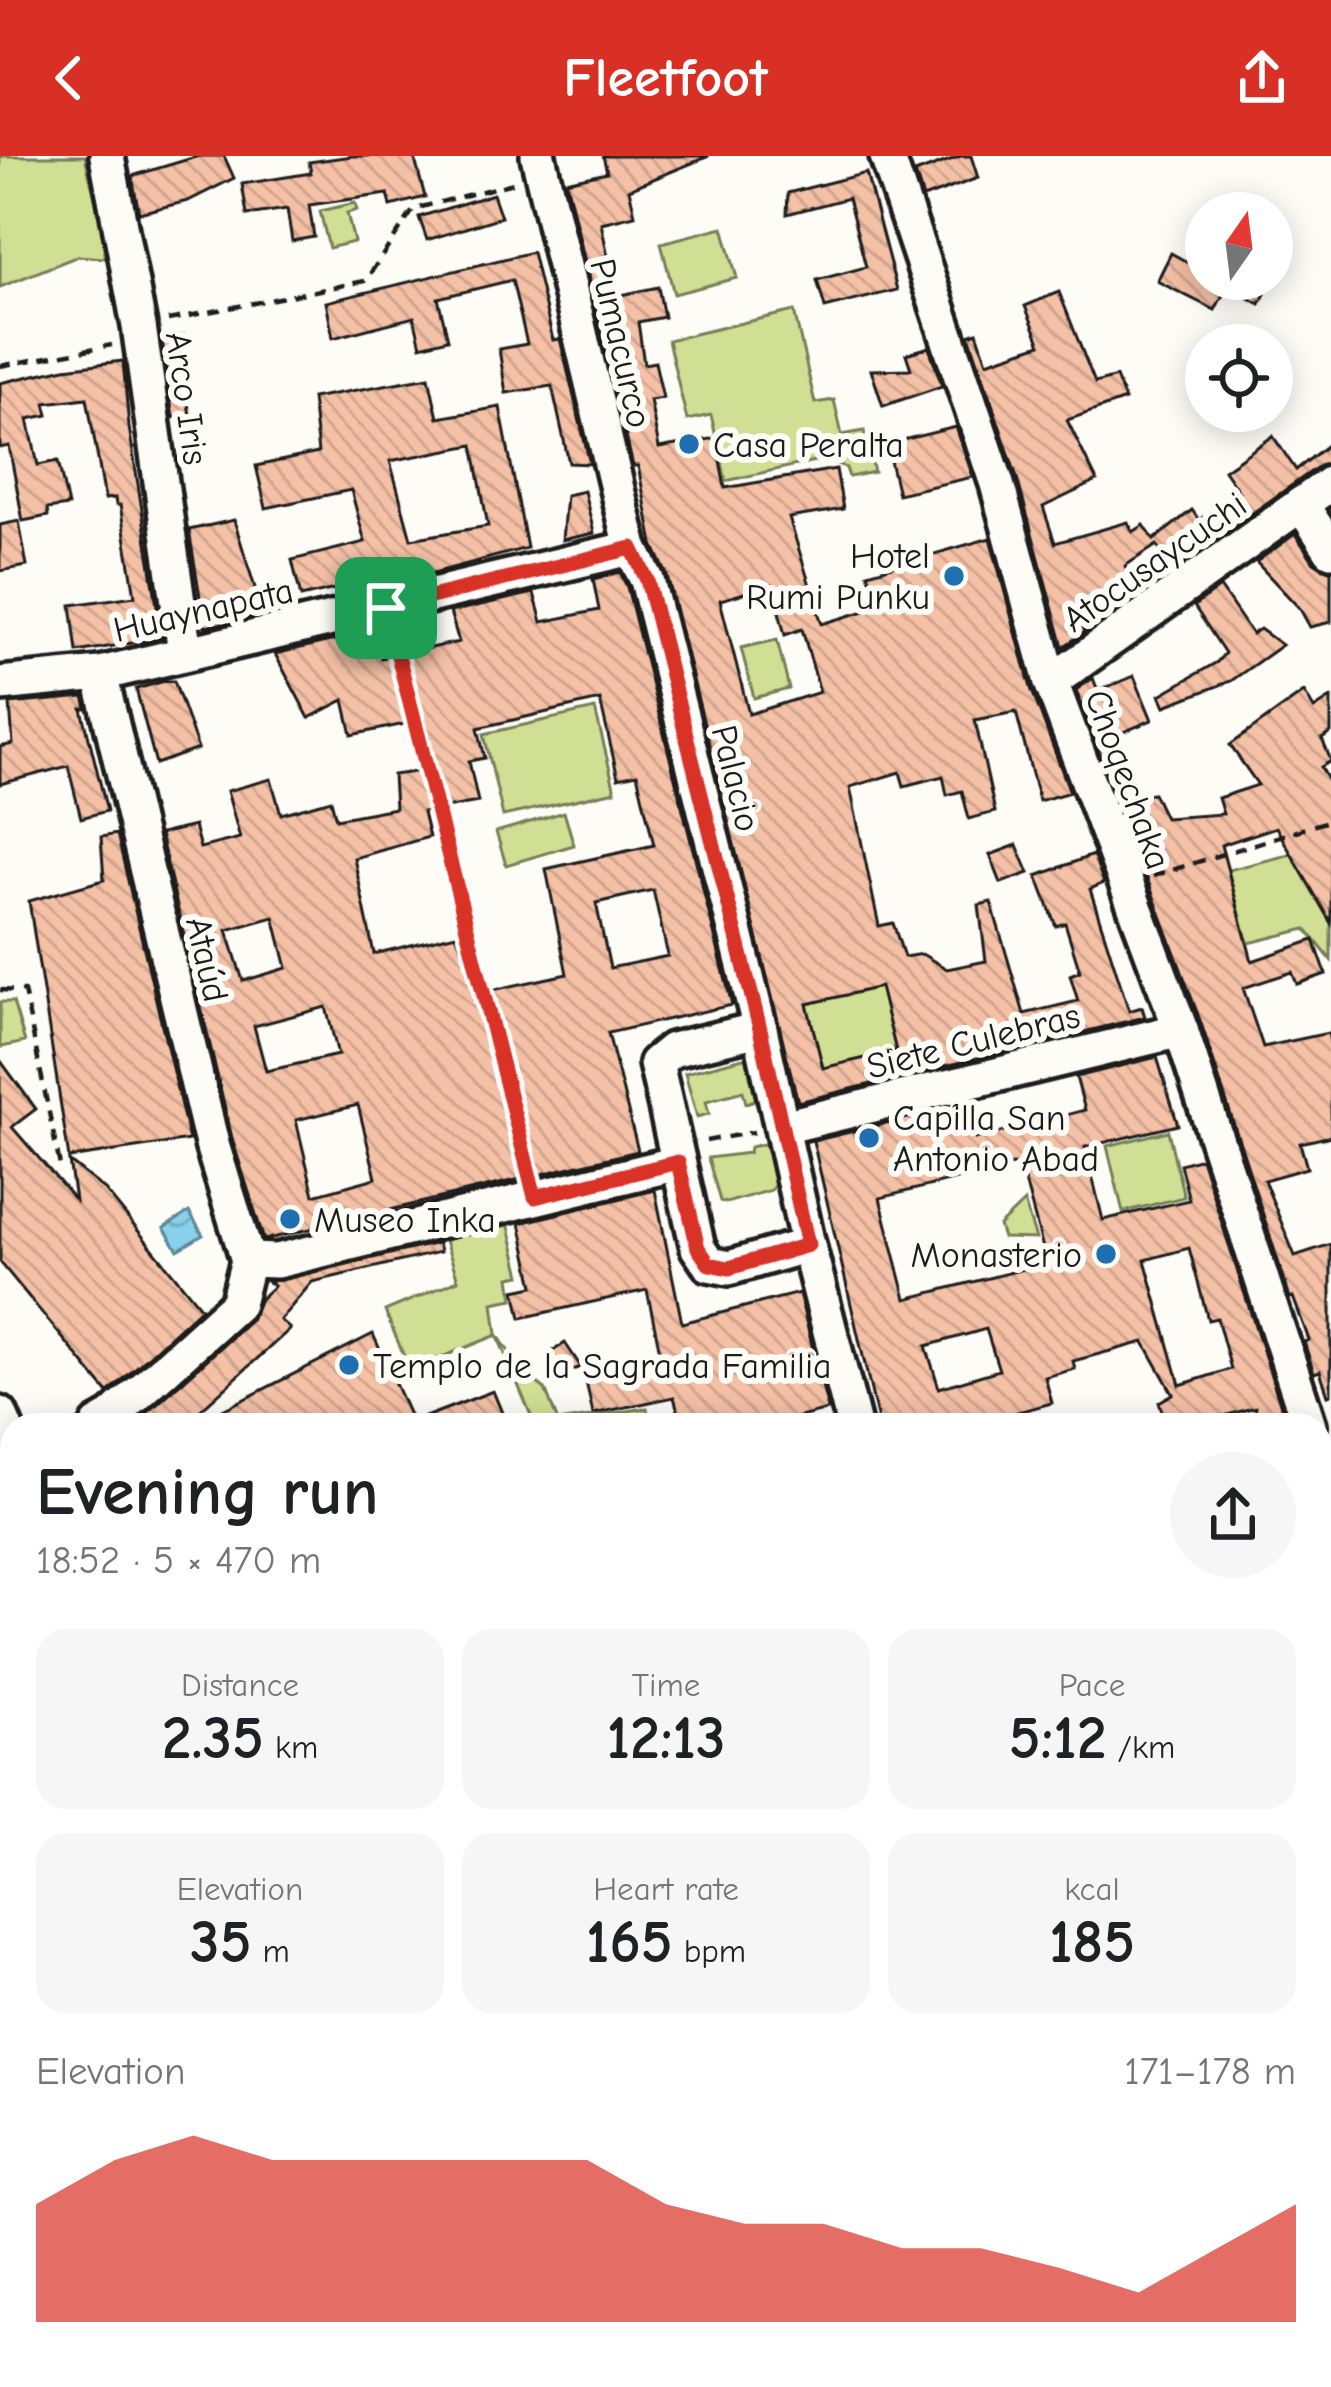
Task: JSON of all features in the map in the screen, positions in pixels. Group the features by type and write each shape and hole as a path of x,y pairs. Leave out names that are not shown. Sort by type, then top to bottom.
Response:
{"street":[{"name":"Arco Iris","path":"107,156 140,333 185,652"},
{"name":"Choqechaka","path":"886,156 997,484 1051,682 1181,1030 1305,1413"},
{"name":"Pumacurco","path":"540,166 632,548"},
{"name":"Atocusaycuchi","path":"1051,682 1331,483"},
{"path":"1301,504 1331,550"},
{"name":"Huaynapata","path":"0,684 100,674 632,548"},
{"name":"Palacio","path":"632,548 647,580 760,1029 808,1245"},
{"name":"Ataúd","path":"100,674 213,1148 248,1260"},
{"path":"760,1029 672,1050 656,1063 684,1153 698,1248 709,1264 729,1268 808,1245 851,1413"},
{"name":"Siete Culebras","path":"783,1127 1181,1030"},
{"path":"112,1413 237,1304 248,1260 277,1261 535,1197 684,1153"}],"path":[{"path":"0,366 365,281 414,209 540,166"},
{"path":"386,608 535,1197"},
{"path":"1126,884 1331,820"},
{"path":"0,990 25,991 60,1166"},
{"path":"684,1153 783,1127"}],"green space":[{"path":"0,156 85,156 104,237 104,258 78,256 0,287"},
{"path":"355,203 357,210 347,213 354,242 329,248 320,211"},
{"path":"723,227 737,278 674,294 661,243"},
{"path":"794,311 815,403 834,400 842,435 864,431 874,472 849,477 846,468 828,458 726,481 711,415 687,420 668,340"},
{"path":"777,640 789,689 754,698 741,648"},
{"path":"595,709 615,791 503,816 484,734"},
{"path":"564,812 574,845 506,865 496,832"},
{"path":"1292,854 1331,923 1331,960 1306,929 1249,943 1246,936 1228,870"},
{"path":"880,987 896,1051 823,1068 807,1004"},
{"path":"0,1002 13,1002 25,1042 2,1047"},
{"path":"747,1057 758,1099 746,1103 743,1091 706,1101 709,1114 697,1117 685,1073"},
{"path":"1168,1131 1184,1197 1123,1212 1107,1146"},
{"path":"768,1143 775,1184 771,1190 720,1201 708,1158 749,1153 750,1147"},
{"path":"1024,1202 1036,1239 1003,1238 999,1226"},
{"path":"507,1219 521,1275 510,1277 513,1299 493,1303 497,1334 521,1370 545,1389 554,1413 530,1413 497,1335 410,1370 385,1311 458,1280 442,1231"}],"water":[{"path":"189,1212 203,1235 178,1250 164,1228"}],"building":[{"path":"199,156 224,156 234,178 188,201 139,213 132,176"},
{"path":"414,156 425,197 391,206 388,194 309,205 314,237 292,241 287,209 247,215 242,184 311,173 309,162"},
{"path":"603,156 709,156 629,189 635,215 601,223 616,296 658,287 664,317 638,322 644,364 655,362 663,398 650,400 659,448 716,438 725,488 836,469 843,509 789,518 822,624 878,607 868,573 990,538 1031,688 1070,792 1039,801 1016,712 975,720 995,812 969,819 962,791 947,795 943,776 904,786 900,772 850,787 879,926 893,923 904,957 922,954 947,969 986,961 979,905 991,902 1024,1014 1078,1001 1070,975 1080,971 1065,923 1056,926 1037,876 1093,855 1104,883 1090,889 1129,1011 1142,1007 1145,1017 798,1102 667,575 653,544 638,466 633,466 566,181 607,172","holes":["772,585 785,635 802,629 820,692 749,714 720,600","880,987 896,1051 823,1068 807,1004"]},
{"path":"971,156 978,178 923,198 915,173"},
{"path":"866,173 897,290 825,308 817,280 866,267 848,198 787,214 788,193"},
{"path":"493,194 501,217 427,240 419,217"},
{"path":"532,252 553,340 560,339 590,464 569,463 552,386 506,393 499,349 527,344 512,280 438,298 448,339 421,346 414,317 333,338 326,302"},
{"path":"1171,253 1185,261 1185,295 1157,281"},
{"path":"1059,292 1095,383 1116,377 1125,400 1067,420 1097,481 1043,507 1055,543 1128,522 1133,532 1144,525 1154,540 1192,510 1199,520 1239,492 1224,470 1273,436 1296,470 1331,442 1331,462 1172,570 1157,545 1125,566 1132,591 1077,608 1085,632 1063,647 1017,478 969,335 977,332 987,362 1041,344 1025,306"},
{"path":"1195,300 1220,300 1215,310"},
{"path":"184,335 189,360 179,362 190,414 173,418 162,340"},
{"path":"929,347 942,386 883,406 871,370 911,369 906,354"},
{"path":"123,361 162,638 77,652 71,605 135,596 120,505 115,498 105,499 87,398 45,403 48,415 28,419 38,465 58,461 68,506 47,509 48,516 23,521 9,446 0,448 0,383"},
{"path":"429,377 438,418 500,407 527,548 422,576 396,581 395,575 301,597 292,560 365,542 351,490 266,508 256,466 318,453 312,398","holes":["473,445 488,526 411,539 390,461"]},
{"path":"956,427 973,477 898,494 886,444"},
{"path":"584,491 594,533 562,540 566,495"},
{"path":"234,520 263,614 205,627 189,530"},
{"path":"19,521 27,566 0,571 0,525"},
{"path":"1295,534 1314,562 1331,571 1331,622 1310,627 1300,609 1256,562"},
{"path":"620,572 627,587 732,1005 608,1033 638,1151 264,1240 233,1142 160,834 194,826 200,848 240,838 227,791 271,779 281,814 331,800 336,819 395,808 393,775 436,769 424,720 352,735 344,700 309,718 275,654 373,631 381,658 459,642 450,612 534,593 542,622 599,610 593,579","holes":["600,700 618,778 637,774 654,845 546,869 567,974 479,993 456,934 374,954 354,858 429,837 423,812 478,802 469,761 485,758 478,728","653,890 668,956 610,968 596,903","274,917 287,968 243,981 227,930","326,1007 338,1055 266,1071 254,1026","358,1105 376,1178 314,1195 296,1120"]},
{"path":"1220,587 1252,634 1260,629 1282,645 1231,681 1165,706 1160,695 1225,653 1194,606"},
{"path":"1134,676 1152,720 1116,735 1131,778 1111,783 1076,690 1093,678 1098,691"},
{"path":"174,681 198,749 156,764 136,689"},
{"path":"1304,692 1314,709 1331,698 1331,733 1322,739 1331,761 1321,767 1331,785 1331,923 1276,827 1221,845 1252,961 1314,940 1326,974 1297,984 1292,972 1243,988 1263,1047 1328,1033 1331,1047 1331,1136 1300,1143 1307,1168 1264,1180 1295,1256 1331,1244 1328,1395 1320,1371 1314,1373 1304,1342 1309,1340 1290,1298 1201,1023 1120,806 1121,799 1153,793 1165,818 1223,814 1218,798 1258,785 1230,745"},
{"path":"84,697 87,709 82,709 107,811 81,818 68,766 0,784 0,747 13,744 10,704"},
{"path":"117,834 189,1140 69,1158 29,901 104,880 101,837"},
{"path":"1017,845 1029,873 1001,883 990,855"},
{"name":"Monasterio","path":"1157,1057 1178,1125 1085,1147 1103,1220 1189,1200 1180,1164 1201,1158 1283,1413 1257,1413 1255,1407 1234,1413 1162,1413 1159,1402 1173,1394 1144,1342 1073,1361 1075,1369 1045,1377 1052,1403 1014,1413 876,1413 813,1141 965,1104 975,1139 1085,1110 1076,1077","holes":["1020,1163 1047,1263 906,1299 880,1198","1189,1248 1208,1320 1217,1318 1231,1369 1180,1385 1145,1260","986,1329 999,1370 939,1388 926,1346"]},
{"path":"0,1060 36,1109 12,1127 75,1200 69,1161 105,1190 201,1308 108,1393 0,1262"},
{"path":"655,1190 682,1323 799,1293 828,1410 679,1413 674,1397 593,1413 583,1368 660,1352 647,1290 521,1318 515,1290 534,1286 520,1223"},
{"path":"438,1243 440,1252 312,1282 280,1320 290,1329 197,1413 147,1413 251,1320 260,1299 274,1286 268,1282"},
{"name":"Templo de la Sagrada Familia","path":"373,1334 408,1413 217,1413"},
{"path":"565,1343 581,1367 560,1375 547,1355"},
{"name":"Templo de la Sagrada Familia","path":"493,1391 502,1413 436,1413"}],"place":[{"name":"Casa Peralta","path":"689,444"},
{"name":"Hotel Rumi Punku","path":"954,576"},
{"name":"Capilla San Antonio Abad","path":"869,1138"},
{"name":"Museo Inka","path":"290,1219"},
{"name":"Monasterio","path":"1106,1254"},
{"name":"Templo de la Sagrada Familia","path":"349,1365"}],"route":[{"path":"632,548 647,580 760,1029 808,1245 729,1268 709,1264 698,1248 678,1162 535,1197 386,608 632,548"}]}
